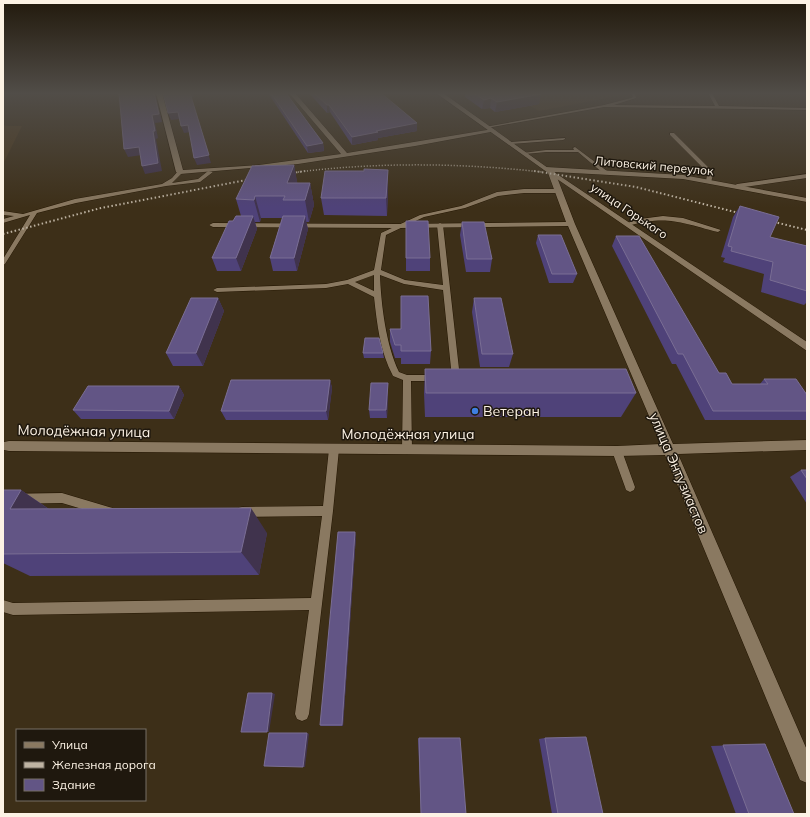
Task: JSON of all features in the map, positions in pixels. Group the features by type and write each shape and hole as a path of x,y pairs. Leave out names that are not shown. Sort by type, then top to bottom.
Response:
{"street":[{"path":"169,131 180,172 210,172 345,155 478,131"},
{"path":"325,131 345,155"},
{"name":"улица Горького","path":"493,131 807,347"},
{"name":"Литовский переулок","path":"549,171 657,174 709,181 807,200"},
{"name":"улица Энтузиастов","path":"549,171 559,191 571,224 635,378 669,450 807,773"},
{"path":"213,225 397,226 571,224"},
{"name":"Молодёжная улица","path":"6,446 617,451 807,445"}],"lane":[{"path":"672,134 706,168 710,175 709,181"},
{"path":"511,144 563,140"},
{"path":"525,154 546,151 577,150 605,172"},
{"path":"164,185 174,179 180,172"},
{"path":"3,221 90,198 164,185 188,183 200,180 210,172"},
{"path":"737,186 807,176"},
{"path":"440,225 453,378 407,378 396,374 388,358 379,296 377,270 383,234 397,226 422,216 463,207 497,194 524,191 559,191"},
{"path":"3,263 16,248 25,227 35,212"},
{"path":"3,213 24,215"},
{"path":"627,224 639,220 663,217 680,219 718,230"},
{"path":"217,290 305,288 348,282 377,270 404,282 446,288"},
{"path":"348,282 379,296"},
{"path":"407,378 407,450"},
{"path":"302,714 328,511 334,449"},
{"path":"617,451 630,487"},
{"path":"3,499 62,498 79,502 104,511 122,514"},
{"path":"233,512 328,511"},
{"path":"3,606 12,609 315,604"}],"shaded area":[{"path":"3,131 19,131 3,164"}],"building":[{"path":"122,131 153,131 158,163 142,166 139,147 124,149"},
{"path":"189,131 202,131 209,155 194,158"},
{"path":"297,131 314,131 323,143 307,146"},
{"path":"348,131 378,132 352,137"},
{"path":"294,165 287,183 310,183 305,200 283,200 285,196 255,196 254,200 236,199 252,166"},
{"path":"364,169 388,170 386,198 321,198 325,171 364,171"},
{"path":"740,206 779,217 770,237 807,246 807,291 770,280 773,262 731,251 732,247 728,246"},
{"path":"236,216 253,216 236,258 212,258 229,221 233,221"},
{"path":"283,216 305,216 294,258 270,258"},
{"path":"406,221 428,221 430,258 406,258"},
{"path":"462,222 484,222 492,259 467,259"},
{"path":"538,235 561,235 577,274 552,274"},
{"path":"616,236 639,236 719,373 726,373 732,384 768,384 764,379 796,379 807,395 807,411 713,411 683,354 678,354"},
{"path":"401,296 428,296 431,351 401,351 401,345 395,345 390,329 401,329"},
{"path":"191,298 218,298 196,353 166,353"},
{"path":"474,298 501,298 513,354 482,354"},
{"path":"365,338 379,338 383,353 363,353"},
{"path":"425,369 626,369 636,393 426,393"},
{"path":"231,380 330,380 326,411 221,411"},
{"path":"371,383 388,383 386,410 369,410"},
{"path":"88,386 179,386 169,411 73,410"},
{"path":"801,470 807,470 807,479"},
{"path":"3,490 21,490 10,509 251,508 241,552 3,554"},
{"path":"338,532 355,532 342,725 320,725"},
{"path":"248,693 272,693 267,732 241,732"},
{"path":"269,733 307,733 303,767 264,766"},
{"path":"586,737 603,814 558,814 545,738"},
{"path":"419,738 460,738 466,814 421,814"},
{"path":"765,744 794,814 749,814 723,745"}],"railway":[{"path":"300,172 389,165 451,165 538,172"},
{"path":"300,172 306,171"},
{"path":"284,174 300,172"},
{"path":"538,172 542,172"},
{"path":"538,172 636,187 747,215"},
{"path":"3,234 101,208 257,178"},
{"path":"766,220 807,230"}],"place":[{"name":"Ветеран","path":"475,411"}]}
